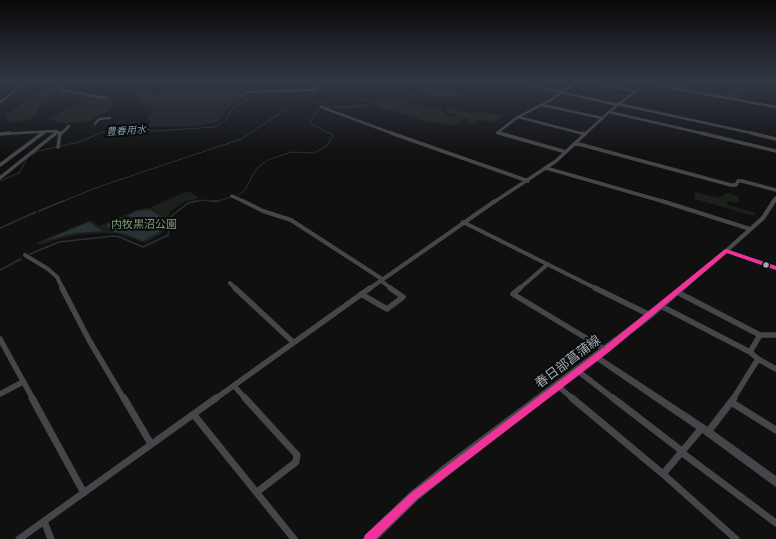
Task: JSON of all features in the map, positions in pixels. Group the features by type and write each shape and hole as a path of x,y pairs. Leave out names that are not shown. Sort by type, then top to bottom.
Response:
{"main road":[{"name":"春日部菖蒲線","path":"369,539 391,517 432,481 597,357 661,306 726,251 762,218 776,198"}],"street":[{"path":"540,106 518,117 497,133 566,152"},
{"path":"547,106 602,118"},
{"path":"19,539 463,222 546,168 617,106"},
{"path":"623,106 776,139"},
{"path":"321,107 358,122 528,181"},
{"path":"609,112 776,151"},
{"path":"518,117 584,134"},
{"path":"95,124 99,119 110,118"},
{"path":"1,177 69,126"},
{"path":"0,134 45,132 60,133"},
{"path":"0,165 45,132"},
{"path":"58,146 60,133"},
{"path":"575,143 731,185 736,185 740,180 776,190"},
{"path":"546,168 685,208 750,229"},
{"path":"232,196 263,211 290,220 381,280 403,297 387,309 361,294"},
{"path":"463,222 650,315"},
{"path":"726,251 776,268"},
{"path":"25,255 48,269 56,278 88,340 151,444"},
{"path":"548,264 513,294 606,350"},
{"path":"230,283 293,342"},
{"path":"677,292 760,335 776,335"},
{"path":"661,306 750,352 758,359 776,369"},
{"path":"750,352 760,335"},
{"path":"0,339 84,493"},
{"path":"597,357 614,367 776,482"},
{"path":"663,474 681,451 731,402 758,359"},
{"path":"578,371 776,523"},
{"path":"0,394 23,382"},
{"path":"234,386 297,455 296,462 257,492"},
{"path":"558,386 663,474 736,539"},
{"path":"731,402 776,430"},
{"path":"194,415 294,539"},
{"path":"44,521 51,539"}],"shaded area":[{"path":"145,106 230,106 225,110 218,122 199,126 166,127 147,126 151,121 147,119 151,113 157,109 144,111"},
{"path":"150,210 162,217 161,224 127,216 137,211"},
{"path":"122,217 159,226 159,232 143,241 126,234 114,232 106,225"},
{"path":"89,222 102,231 74,233 41,242"}],"green space":[{"path":"19,106 40,106 35,116 29,120 9,122 5,116"},
{"path":"74,106 112,106 111,109 87,122 62,123 47,119"},
{"path":"376,106 439,107 444,114 464,119 455,126 436,122 433,123"},
{"path":"443,107 470,113 485,112 502,116 493,122 478,120 471,125 465,123 468,119 450,114"},
{"name":"内牧黒沼公園","path":"188,191 199,198 184,202 170,212 164,223 164,232 145,243 116,233 83,234 58,239 40,245 36,243 91,220 99,226 137,210 149,208"},
{"path":"695,192 719,198 727,193 739,197 738,203 727,201 728,205 756,213 754,216 695,199"}],"waterway":[{"name":"豊春用水","path":"31,155 38,151 79,142 106,131 134,128 154,131 215,127 225,121 236,106"},
{"path":"61,202 101,186 241,139 291,106"},
{"path":"324,107 357,106"},
{"path":"238,195 245,190 256,169 268,160 291,152 314,153 327,146 333,135 311,124 311,120 320,108"},
{"name":"豊春用水","path":"0,181 19,173 28,157"},
{"path":"195,202 203,200 215,202 231,197"},
{"path":"39,211 63,201"},
{"path":"211,201 217,201"},
{"path":"30,254 59,242 113,236 120,237 143,247 168,235 170,217 188,203 195,202"},
{"path":"0,228 36,212"},
{"path":"0,270 21,259"}],"transit line":[{"path":"726,251 776,268"},
{"path":"369,539 414,496 606,350 726,251"}]}
